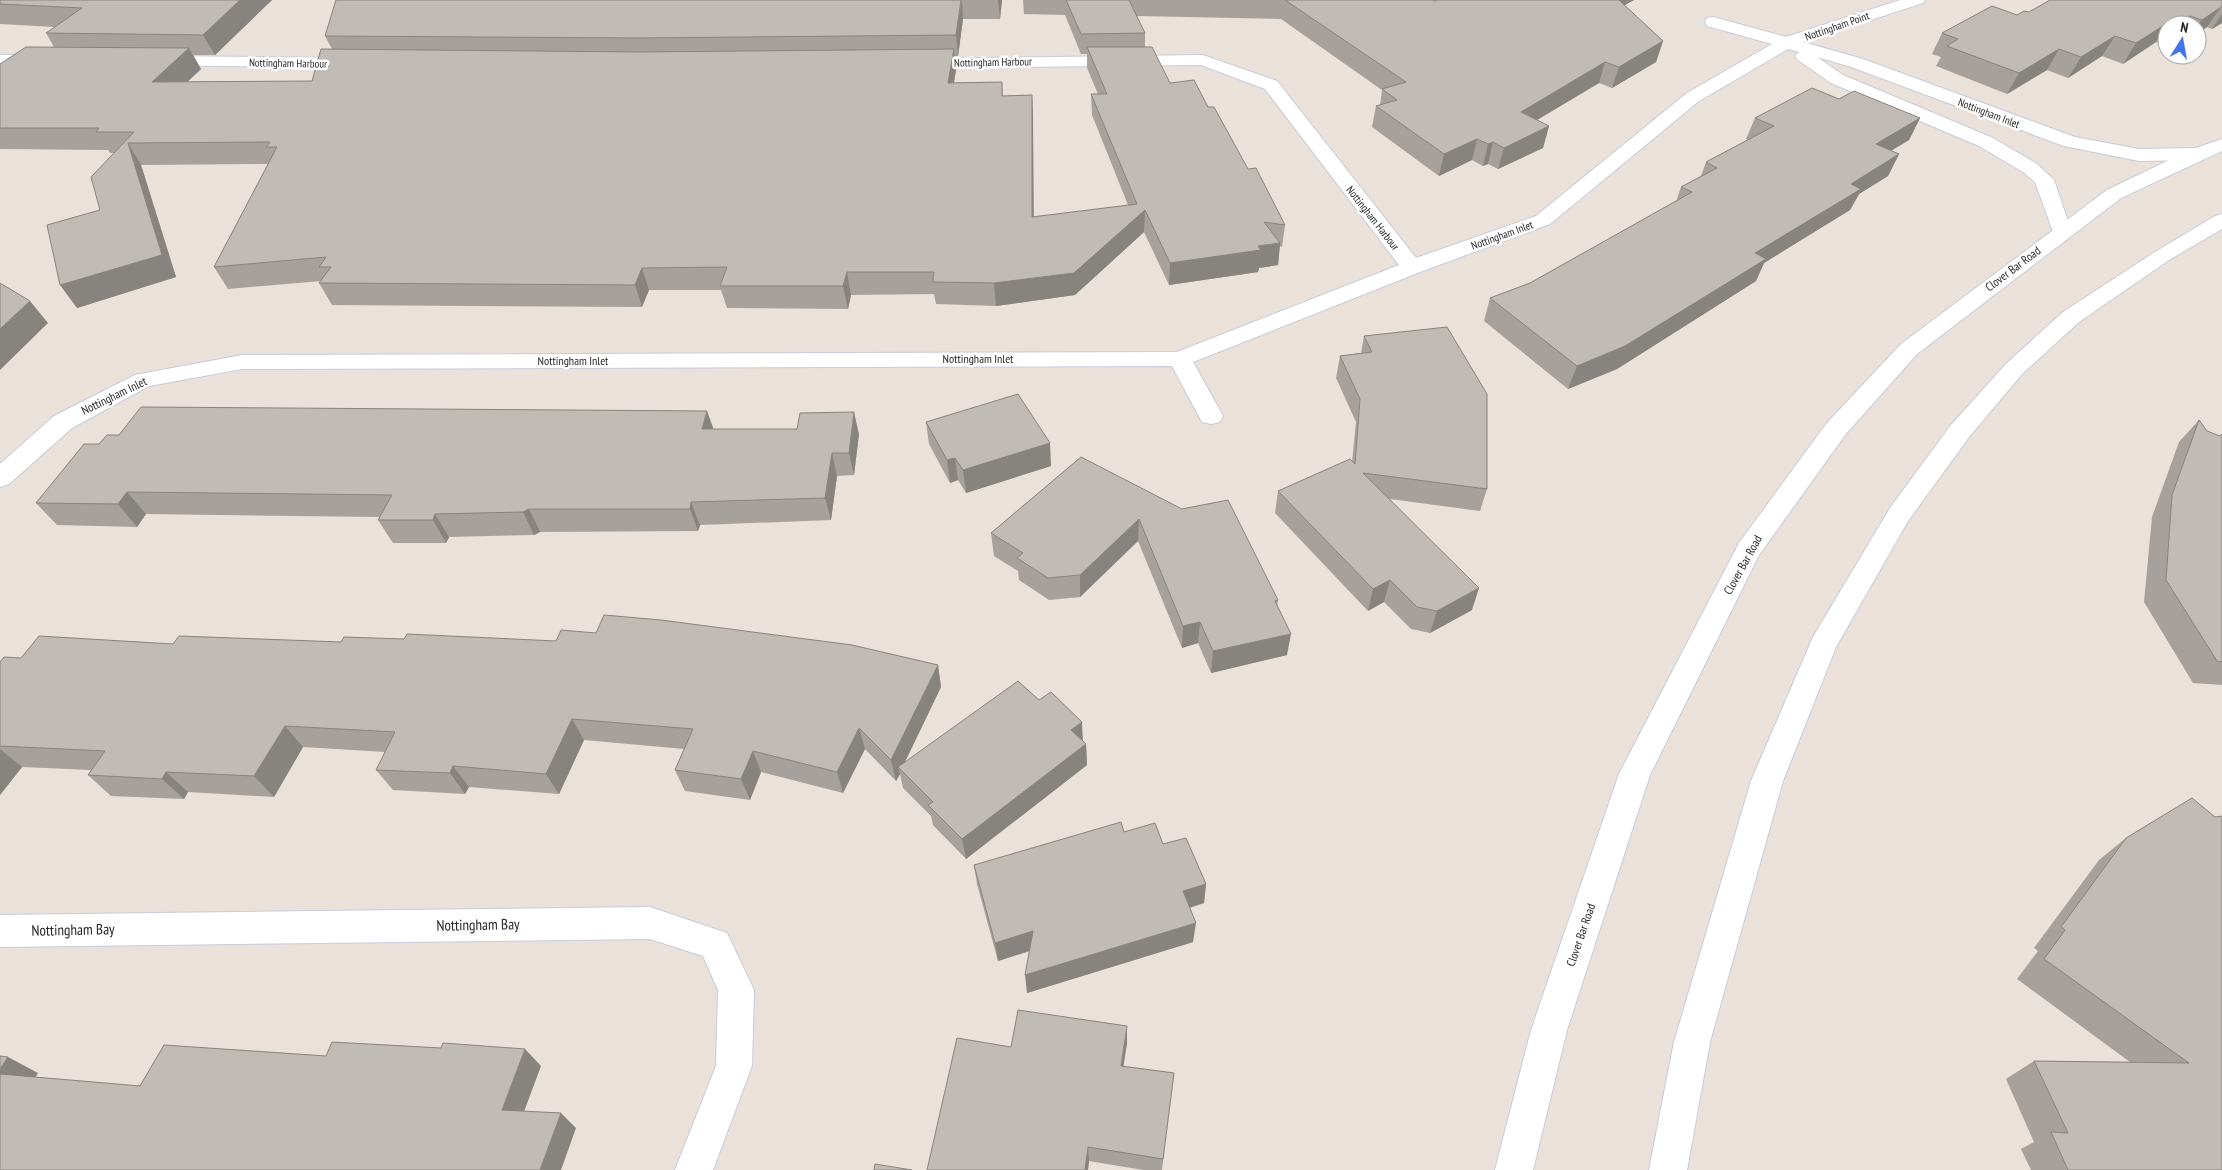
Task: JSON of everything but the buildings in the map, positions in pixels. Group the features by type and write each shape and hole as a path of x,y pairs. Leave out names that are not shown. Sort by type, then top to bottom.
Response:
{"street":[{"name":"Nottingham Point","path":"1786,43 1829,27 1917,0"},
{"name":"Nottingham Inlet","path":"1713,22 1857,63 2071,142 2140,155 2210,150"},
{"name":"Nottingham Inlet","path":"1786,43 1837,79 1986,142 2030,168 2044,180 2062,233"},
{"name":"Nottingham Inlet","path":"0,478 63,422 142,380 242,362 1180,358 1412,267 1543,220 1693,97 1786,43"},
{"path":"0,60 59,60"},
{"name":"Nottingham Harbour","path":"904,63 1203,60 1271,85 1412,267"},
{"name":"Nottingham Harbour","path":"138,61 376,64"},
{"name":"Clover Bar Road","path":"1514,1170 1549,1030 1635,774 1748,550 1836,429 1909,349 2114,194 2210,150"},
{"path":"1668,1170 1692,1042 1767,781 1823,644 1899,515 1960,431 2014,369 2071,317 2162,256 2222,220"},
{"path":"1180,358 1211,416"},
{"name":"Nottingham Bay","path":"0,930 650,923 715,944 736,990 734,1066 694,1170"}]}
